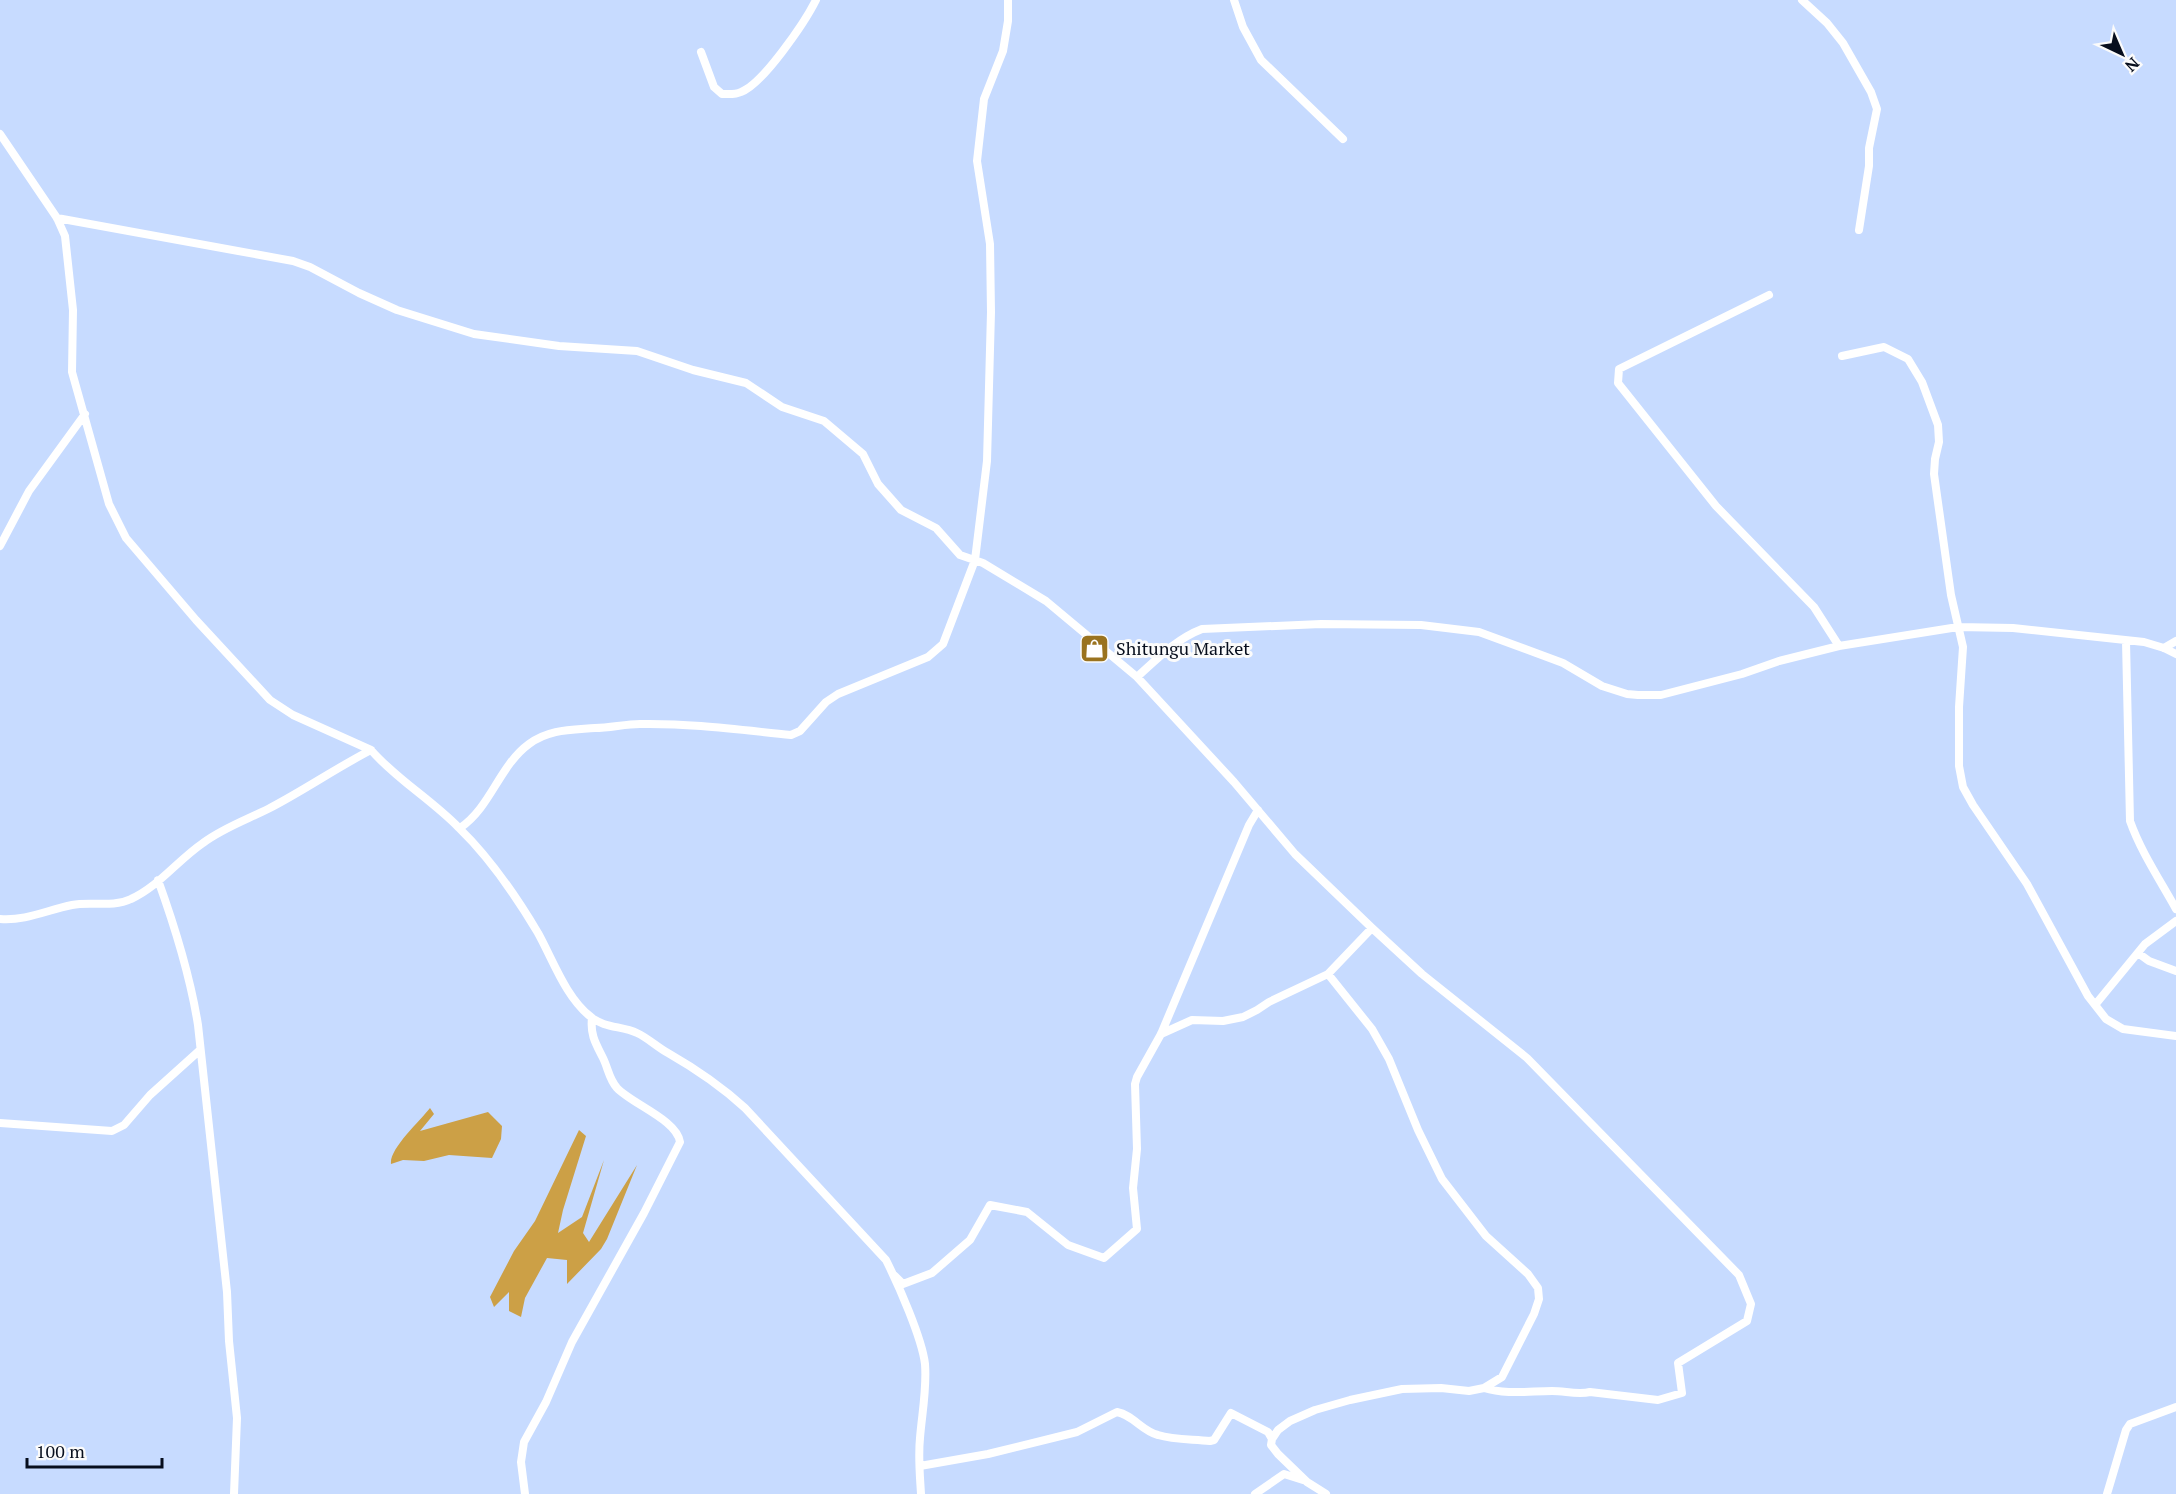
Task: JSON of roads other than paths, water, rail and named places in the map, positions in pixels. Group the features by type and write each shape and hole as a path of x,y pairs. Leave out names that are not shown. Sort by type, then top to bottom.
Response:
{"street":[{"path":"701,52 714,87 722,94 742,92 754,83 771,64 816,0"},
{"path":"460,828 477,812 510,761 528,745 549,733 564,729 638,724 680,724 791,735 795,734 826,702 838,694 928,657 943,644 975,560 987,462 991,312 990,244 977,161 984,99 1003,51 1008,21 1008,0"},
{"path":"1234,0 1243,27 1261,60 1343,139"},
{"path":"1802,0 1827,23 1843,43 1871,92 1877,109 1869,148 1869,165 1859,230"},
{"path":"0,134 57,218 65,236 73,310 72,372 109,504 126,538 244,674 280,708 371,750 384,765 460,828 505,883 538,933 581,1008 592,1018 607,1026 626,1029 644,1036 719,1085 745,1108 853,1226 878,1250 893,1275 925,1363 926,1394 920,1441 921,1494"},
{"path":"57,218 293,261 310,267 397,310 474,334 559,346 637,351 693,370 746,382 782,407 824,421 863,454 878,484 901,510 936,528 960,555 975,560 1046,602 1137,677 1295,854 1372,928 1422,974 1527,1058 1739,1275 1751,1304 1747,1321 1678,1363 1682,1393 1658,1400 1590,1392 1495,1392 1484,1388"},
{"path":"1769,296 1618,369 1618,383 1716,506 1814,607 1839,646"},
{"path":"1842,356 1884,347 1908,359 1922,382 1929,406 1938,425 1939,442 1934,474 1952,595 1963,647 1959,707 1959,766 1963,787 2027,884 2095,1005 2106,1019 2123,1029 2176,1036"},
{"path":"0,546 29,491 85,414"},
{"path":"1137,677 1175,644 1189,634 1202,629 1321,624 1421,625 1479,632 1563,663 1602,686 1638,695 1660,695 1839,646 1958,627 2013,628 2144,642 2176,654"},
{"path":"2126,641 2130,821 2138,844 2153,865 2176,909"},
{"path":"2164,648 2176,641"},
{"path":"0,919 38,916 74,905 113,904 129,900 225,828 268,808 371,750"},
{"path":"893,1275 903,1284 932,1273 970,1240 990,1205 1027,1212 1068,1245 1104,1258 1137,1229 1133,1188 1137,1149 1135,1084 1138,1073 1161,1034 1248,825 1258,810"},
{"path":"158,880 178,934 193,993 227,1292 237,1418 234,1494"},
{"path":"2095,1005 2145,944 2176,921"},
{"path":"1161,1034 1192,1020 1223,1021 1243,1017 1328,974 1372,928"},
{"path":"2138,953 2150,961 2176,971"},
{"path":"1326,1494 1307,1482 1271,1445 1278,1430 1290,1421 1315,1410 1402,1389 1442,1388 1468,1391 1484,1388 1502,1377 1534,1314 1539,1299 1538,1288 1528,1274 1486,1236 1442,1179 1418,1130 1389,1059 1372,1029 1328,974"},
{"path":"525,1494 521,1462 524,1442 546,1402 572,1342 644,1213 680,1142 679,1137 666,1122 635,1103 614,1084 592,1039 592,1018"},
{"path":"0,1123 112,1131 124,1125 150,1095 200,1050"},
{"path":"2107,1494 2126,1430 2130,1424 2176,1407"},
{"path":"920,1466 988,1454 1077,1432 1117,1412 1130,1417 1158,1435 1210,1441 1214,1440 1231,1413 1268,1432 1272,1439"},
{"path":"1255,1494 1284,1474 1307,1482"}],"place":[{"name":"Shitungu Market","path":"1095,649"}]}
